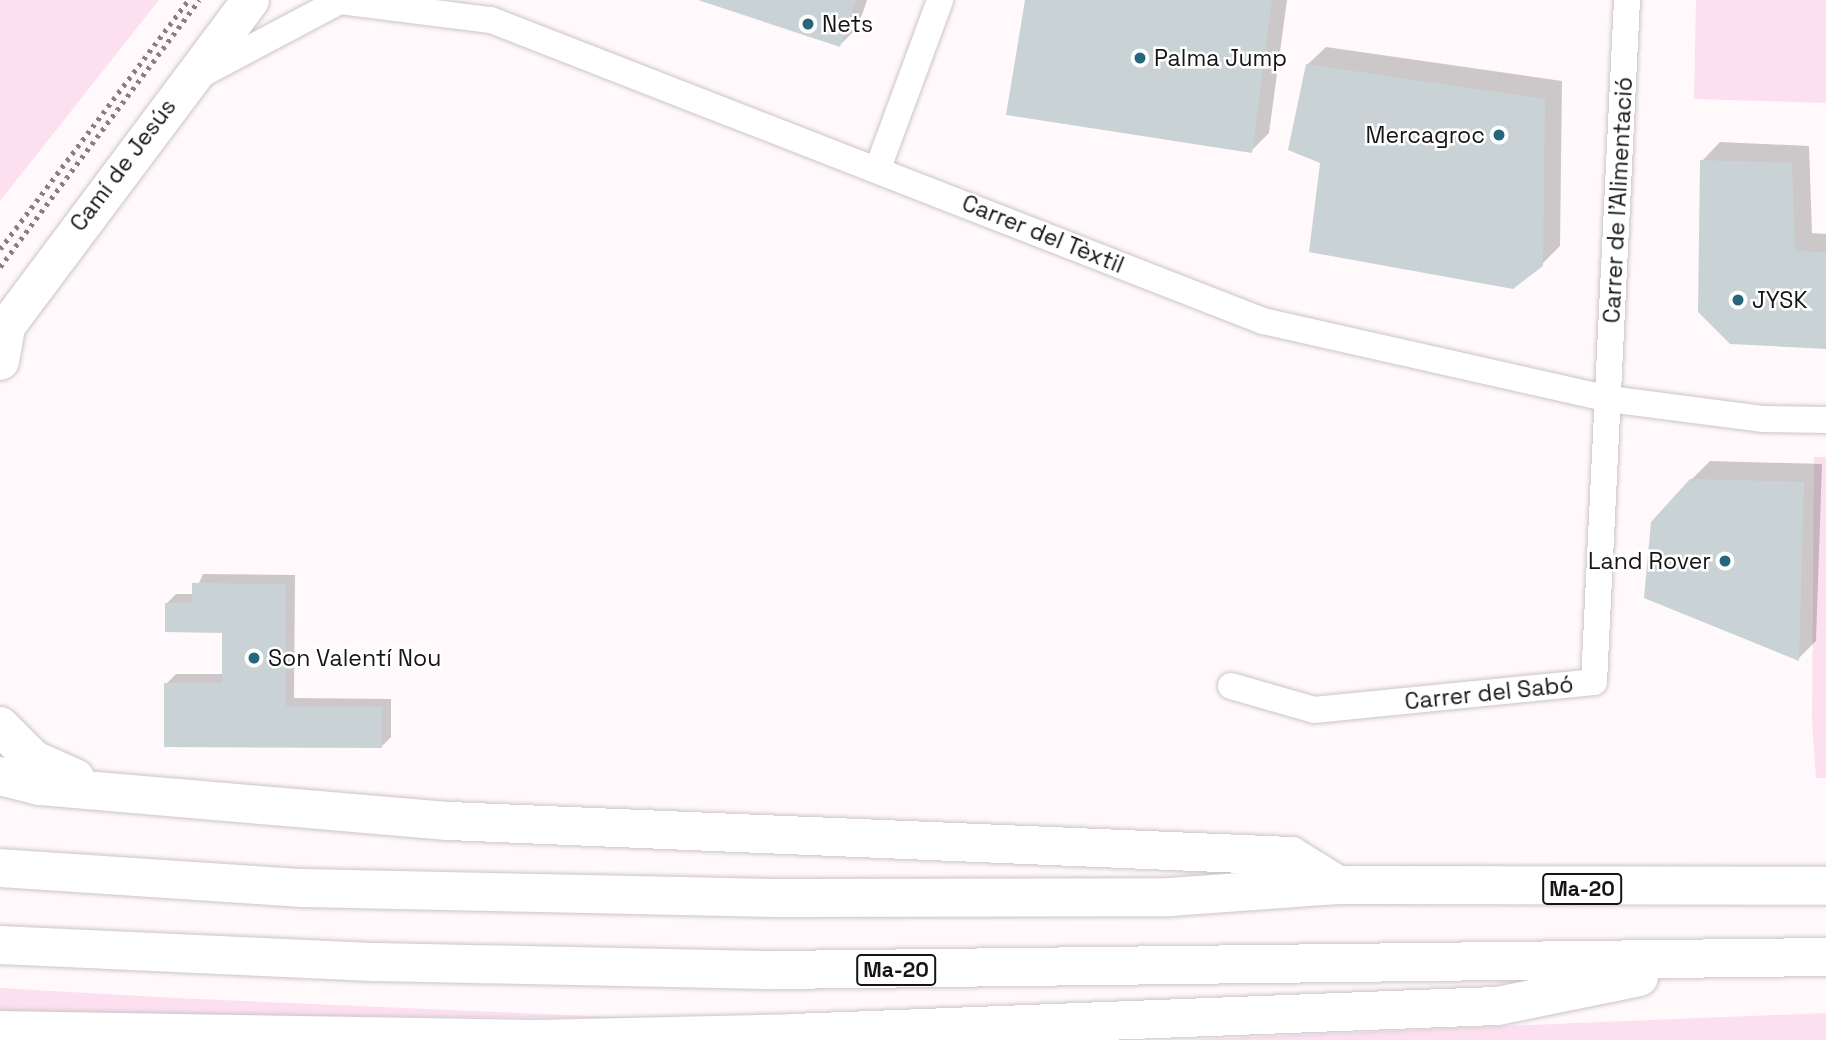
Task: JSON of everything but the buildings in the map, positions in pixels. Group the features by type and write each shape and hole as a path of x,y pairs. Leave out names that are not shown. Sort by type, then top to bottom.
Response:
{"highway":[{"path":"0,361 4,329"},
{"path":"0,726 34,760 117,793"},
{"path":"0,776 117,793 462,822 1291,856 1338,885"},
{"name":"Ma-20","path":"0,867 316,889 788,898 1171,897 1338,885 1826,886"},
{"name":"Ma-20","path":"0,944 59,948 829,970 1826,957"},
{"path":"0,1030 287,1038 793,1033 1497,1006 1734,958"}],"street":[{"name":"Camí de Jesús","path":"4,329 183,85 250,0"},
{"path":"467,0 491,20"},
{"path":"878,168 940,0"},
{"name":"Carrer de l'Alimentació","path":"1609,399 1627,0"},
{"path":"183,85 341,1 491,20"},
{"name":"Carrer del Tèxtil","path":"491,20 878,168 1263,321 1609,399 1764,419 1826,420"},
{"name":"Carrer del Sabó","path":"1231,686 1314,710 1594,682 1609,399"}],"path":[{"path":"0,249 188,0"},
{"path":"0,267 200,0"}],"shaded area":[{"path":"0,0 159,0 0,201"},
{"path":"1696,0 1826,0 1826,103 1694,99"},
{"path":"1814,457 1826,457 1826,778 1816,778 1812,721"},
{"path":"0,988 177,998 633,1018 0,1014"},
{"path":"1826,1013 1826,1040 1185,1040 1576,1023"}],"place":[{"name":"Nets","path":"808,24"},
{"name":"Palma Jump","path":"1140,58"},
{"name":"Mercagroc","path":"1499,135"},
{"name":"JYSK","path":"1738,300"},
{"name":"Land Rover","path":"1725,561"},
{"name":"Son Valentí Nou","path":"254,658"}]}
